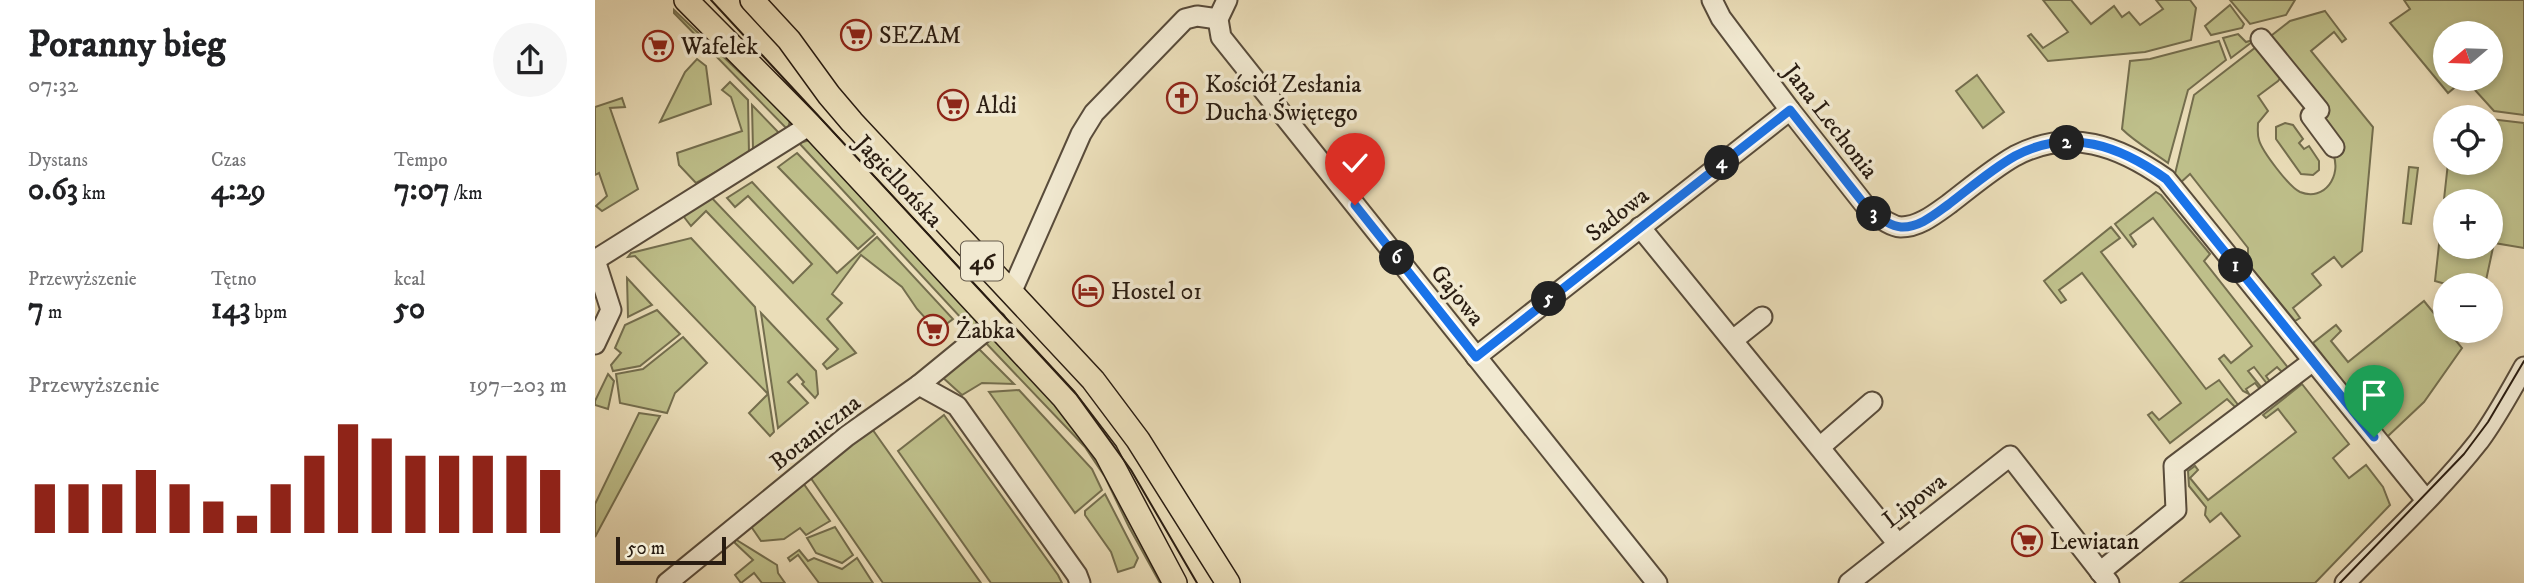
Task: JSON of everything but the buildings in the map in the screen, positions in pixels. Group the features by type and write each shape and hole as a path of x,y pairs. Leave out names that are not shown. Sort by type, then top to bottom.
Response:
{"main road":[{"name":"Jagiellońska","path":"686,0 810,125 1064,398 1099,444 1175,583"},
{"name":"Jagiellońska","path":"752,0 789,40 852,122 1093,380 1116,409 1229,583"}],"street":[{"path":"1011,293 1081,134 1094,113 1185,19 1197,16 1220,28 1222,6 1227,0"},
{"name":"Jana Lechonia","path":"1712,0 1721,18 1790,110 1868,209 1884,221 1900,227 1920,223 2013,157 2036,146 2088,142 2141,161 2166,179 2426,500"},
{"name":"Gajowa","path":"1220,28 1476,357 1657,583"},
{"path":"2261,39 2286,79 2323,127"},
{"name":"Sadowa","path":"1476,357 1790,110"},
{"path":"595,344 611,310 595,260 810,125"},
{"path":"1640,227 1898,544"},
{"path":"1733,340 1762,317"},
{"name":"Botaniczna","path":"667,583 847,436 919,385 996,322"},
{"path":"2105,578 2176,510 2174,466 2313,361"},
{"path":"2345,583 2478,442 2524,367"},
{"path":"919,385 957,407 1077,575 1080,583"},
{"path":"1820,447 1873,402"},
{"name":"Lipowa","path":"1849,583 2010,456 2105,578"}],"green space":[{"path":"2043,0 2071,0 2091,24 2114,6 2122,17 2129,12 2140,25 2163,9 2156,0 2190,0 2196,8 2191,40 2145,52 2048,61 2028,36 2031,34 2043,48 2068,32"},
{"path":"2230,0 2295,0 2286,15 2250,24"},
{"path":"2404,0 2524,0 2524,115 2503,112 2503,105 2489,105 2476,91 2503,91 2503,21 2433,21 2433,75 2390,23 2410,9"},
{"path":"2230,5 2244,24 2242,28 2211,35 2205,26"},
{"path":"674,10 790,120 788,130 674,13"},
{"path":"2325,11 2346,39 2342,42 2334,32 2311,51 2373,127 2362,251 2342,267 2334,257 2312,274 2321,285 2293,308 2300,318 2295,321 2248,264 2248,248 2190,174 2179,184 2174,178 2194,95 2260,44 2284,73 2258,96 2268,111 2258,123 2261,145 2283,176 2300,192 2317,193 2329,185 2335,170 2333,154 2267,39 2290,21"},
{"path":"2238,34 2246,42 2256,39 2231,58 2223,38"},
{"path":"2219,41 2226,60 2188,90 2168,163 2122,129 2130,61 2150,59"},
{"path":"697,59 706,66 711,104 660,122 685,72"},
{"path":"1977,75 2004,112 1983,128 1956,91"},
{"path":"730,82 748,100 749,154 696,183 679,165 677,153 742,131 731,97 722,90"},
{"path":"622,98 625,107 610,108 638,189 602,211 596,206 607,196 599,173 595,175 595,107"},
{"path":"752,105 781,135 753,150"},
{"path":"2503,121 2524,123 2524,248 2503,244 2503,189 2445,189 2447,175 2503,175"},
{"path":"2285,123 2293,125 2303,139 2299,143 2304,149 2309,146 2319,161 2319,170 2313,175 2301,174 2276,139 2276,127"},
{"path":"810,140 977,320 974,332 799,143"},
{"path":"797,153 875,234 858,249 778,167"},
{"path":"2409,167 2418,168 2411,224 2403,223"},
{"path":"752,182 837,273 877,237 953,319 937,331 902,287 861,255 832,294 842,303 827,319 856,353 827,369 823,364 838,349 706,211 691,226 684,217 684,211 710,196 793,283 812,264 748,196 735,207 727,198"},
{"path":"2156,192 2210,254 2204,261 2289,369 2283,373 2277,367 2266,376 2271,383 2268,385 2254,367 2248,371 2261,387 2255,383 2246,389 2249,394 2243,391 2219,359 2224,355 2231,363 2252,346 2153,218 2130,235 2136,244 2133,247 2115,224"},
{"path":"2111,227 2120,238 2101,252 2206,389 2219,380 2239,406 2237,409 2227,399 2170,443 2148,415 2152,412 2159,420 2181,403 2082,273 2059,290 2066,300 2061,303 2044,281"},
{"path":"691,238 755,307 774,432 770,436 749,413 768,394 635,256 628,257 631,253"},
{"path":"2437,259 2491,259 2488,273 2436,273"},
{"path":"627,278 652,305 628,317"},
{"path":"2424,301 2433,312 2433,343 2458,343 2462,348 2424,402 2387,437 2313,343 2336,325 2341,331 2331,341 2348,362"},
{"path":"657,310 680,334 640,366 613,371 611,365 621,353 615,348 625,325"},
{"path":"761,313 816,371 818,394 815,398 797,374 788,382 808,403 778,428"},
{"path":"683,337 707,363 675,393 667,413 620,403 616,374 643,369"},
{"path":"992,337 1044,386 1100,460 1166,583 1160,583 1105,477 1085,447 984,341"},
{"path":"977,347 1014,384 982,383 962,395 940,375"},
{"path":"608,374 614,381 608,409 595,405 595,401"},
{"path":"2302,384 2349,444 2333,458 2349,478 2366,465 2383,487 2390,505 2315,583 2180,583 2240,536 2221,513 2210,522 2205,515 2206,507 2189,486 2188,471 2195,466 2198,470 2190,478 2208,500 2296,432 2278,409 2266,418 2263,415"},
{"path":"1019,390 1092,469 1102,490 1075,513 989,392"},
{"path":"639,413 660,416 595,537 595,504"},
{"path":"944,415 1062,583 991,583 898,451"},
{"path":"870,426 981,583 883,583 808,474"},
{"path":"801,480 830,521 806,535 800,528 784,539 761,541 748,522"},
{"path":"1105,494 1138,558 1134,567 1118,572 1111,552 1085,515 1085,511"},
{"path":"835,527 853,555 842,563 816,553 807,538"},
{"path":"735,539 777,565 778,573 785,583 762,583 754,573 741,583 735,575 753,560 735,543"},
{"path":"799,550 808,561 814,558 842,569 857,558 873,583 819,583 798,555 790,561 788,558"}],"tram line":[{"path":"711,0 1076,394 1131,470 1197,583"},
{"path":"2340,583 2464,454 2488,422 2524,361"}],"place":[{"name":"SEZAM","path":"856,35"},
{"name":"Wafelek","path":"658,46"},
{"name":"Kościół Zesłania Ducha Świętego","path":"1182,98"},
{"name":"Aldi","path":"953,105"},
{"name":"Hostel 01","path":"1088,291"},
{"name":"Żabka","path":"933,330"},
{"name":"Lewiatan","path":"2027,541"}],"route":[{"path":"1355,205 1476,357 1790,110 1868,209 1884,221 1900,227 1920,223 1937,213 2013,157 2036,146 2088,142 2116,149 2141,161 2166,179 2374,437"}]}
